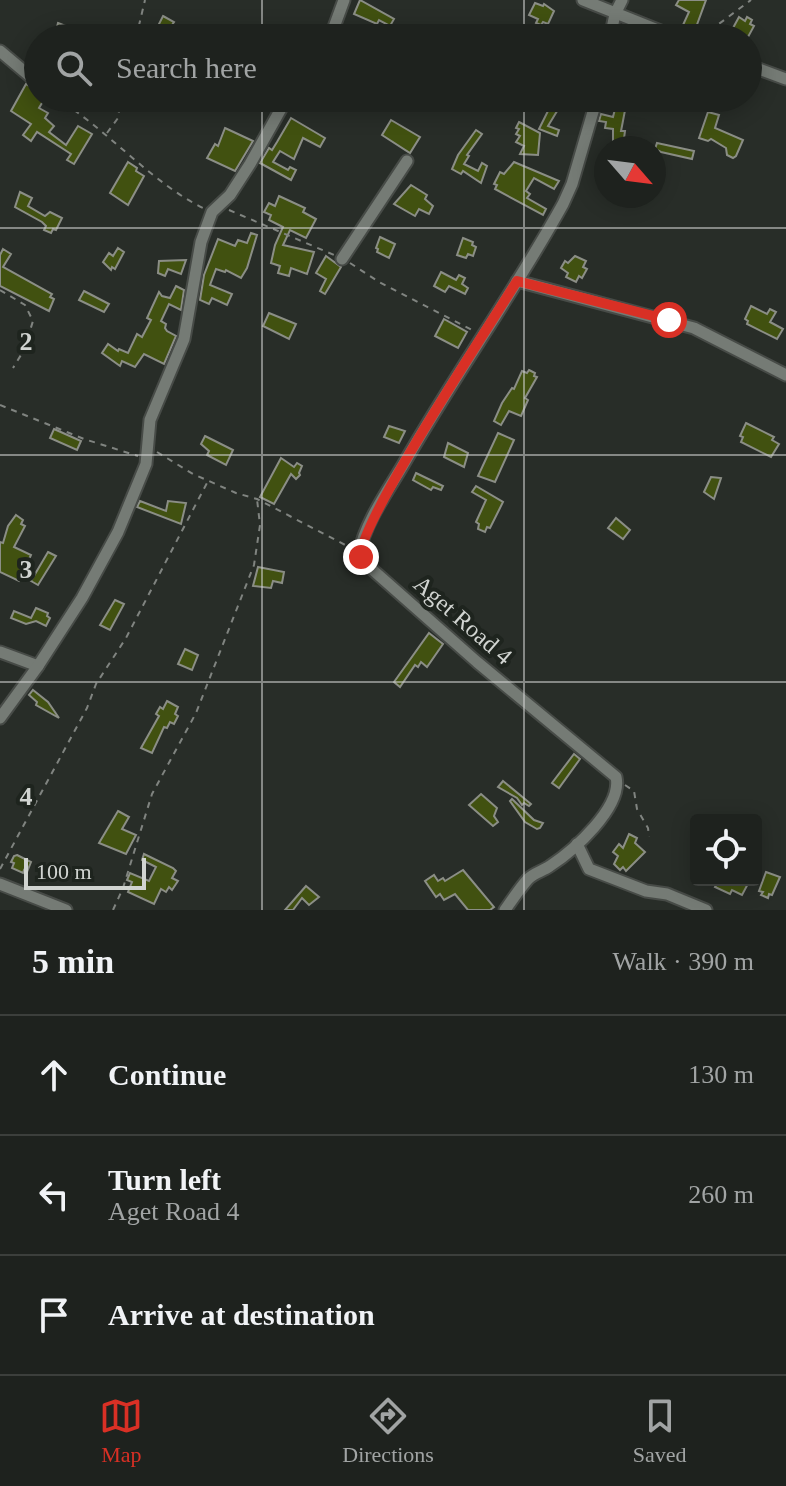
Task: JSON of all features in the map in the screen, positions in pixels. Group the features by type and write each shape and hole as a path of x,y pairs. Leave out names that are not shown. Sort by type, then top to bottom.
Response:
{"street":[{"path":"335,24 344,0"},
{"path":"583,0 641,24"},
{"path":"613,24 622,0"},
{"path":"0,52 24,72"},
{"path":"762,70 786,79"},
{"path":"0,718 38,666 102,564 141,480 150,420 184,339 201,242 214,208 230,195 279,112"},
{"path":"359,553 384,498 552,225 572,184 593,112"},
{"path":"342,259 407,161"},
{"path":"517,281 694,328 786,375"},
{"name":"Aget Road 4","path":"359,553 366,564 525,703 611,771 617,781"},
{"path":"0,652 38,666"},
{"path":"505,910 529,878 551,866 596,826 615,792 617,781"},
{"path":"577,844 589,869 706,910"},
{"path":"0,884 66,910"}],"path":[{"path":"139,24 145,0"},
{"path":"719,24 751,0"},
{"path":"77,112 180,194 342,259 379,282 484,336"},
{"path":"107,134 119,112"},
{"path":"0,290 25,305 33,321 24,350 13,368"},
{"path":"0,405 123,453 147,452 208,481 257,499 359,553"},
{"path":"0,869 87,708 96,684 126,638 208,481"},
{"path":"113,910 123,888 152,794 196,713 246,590 259,543 257,499"},
{"path":"617,781 634,791 637,809 648,828 649,837"}],"building":[{"path":"360,0 394,19 391,24 379,20 377,24 354,14"},
{"path":"679,0 706,0 697,24 683,24 689,12 676,5"},
{"path":"535,3 544,4 554,11 548,24 536,23 538,19 529,15"},
{"path":"163,16 174,22 173,24 159,24"},
{"path":"739,17 745,21 747,17 752,20 750,24 735,24"},
{"path":"24,88 24,112 48,113 45,118 54,126 49,132 66,145 78,126 92,134 74,164 67,160 71,154 37,132 31,141 23,135 31,124 11,111"},
{"path":"548,112 557,112 548,126 559,130 557,136 539,129"},
{"path":"614,112 625,112 621,131 625,131 624,136 613,136 613,129 605,128 606,122 599,121 601,114 613,117"},
{"path":"708,112 719,115 715,128 743,140 733,158 727,155 726,148 711,139 699,138"},
{"path":"291,118 325,138 320,147 303,138 294,159 280,151 273,162 288,170 290,167 296,170 291,180 260,163 269,148 272,150"},
{"path":"391,120 420,137 410,153 382,135"},
{"path":"519,122 540,133 538,155 520,154 524,146 516,142 520,136 516,134"},
{"path":"225,128 253,141 235,171 207,158 215,144 218,146"},
{"path":"476,130 482,134 464,164 478,171 482,163 487,166 481,183 463,171 461,174 452,169"},
{"path":"666,145 694,151 692,159 666,153"},
{"path":"128,162 144,176 128,205 110,193"},
{"path":"514,162 559,181 554,189 534,178 526,191 530,194 527,198 546,209 543,215 495,189 500,172 504,174"},
{"path":"411,185 427,195 425,199 433,206 429,214 419,209 415,216 394,204"},
{"path":"20,192 32,198 28,206 45,216 50,212 62,218 56,230 53,229 51,233 44,230 46,226 42,222 15,207"},
{"path":"279,196 305,208 303,212 316,219 306,238 290,230 283,245 314,252 307,274 291,268 289,276 278,273 280,266 271,263 283,227 269,220 271,215 264,212 269,203 275,206"},
{"path":"251,233 257,235 241,278 226,270 216,269 210,285 232,294 227,305 212,298 209,304 200,300 204,275 218,239 235,246 238,240 247,243"},
{"path":"380,237 395,244 389,258 377,252"},
{"path":"463,238 473,242 472,245 476,247 473,256 468,254 466,258 457,255"},
{"path":"118,248 124,252 115,269 112,267 111,270 103,262 109,253 113,256"},
{"path":"3,249 11,254 3,267 52,294 50,297 54,299 49,311 0,286 0,255"},
{"path":"326,256 341,267 325,294 320,291 326,279 316,273"},
{"path":"575,256 586,261 583,267 587,269 576,282 566,277 568,273 561,268 565,261 568,263"},
{"path":"186,260 181,274 168,269 165,276 158,273 159,261"},
{"path":"441,272 456,280 459,275 465,278 462,284 468,288 465,294 449,286 445,292 434,286"},
{"path":"176,286 184,290 181,310 169,304 161,321 166,324 167,331 176,336 164,364 144,354 135,367 122,361 120,366 102,353 108,344 128,353 137,334 142,337 151,320 147,318 159,292 170,298"},
{"path":"84,291 109,304 104,312 79,300"},
{"path":"751,306 767,314 770,309 776,312 770,322 783,329 777,339 747,324 745,319"},
{"path":"269,313 296,324 289,339 263,326"},
{"path":"444,319 467,332 458,348 435,336"},
{"path":"529,370 537,377 525,398 528,400 521,416 509,411 501,425 494,421 522,371 527,373"},
{"path":"746,423 774,437 772,440 779,444 771,457 741,442 743,437 740,436"},
{"path":"389,426 405,431 399,443 384,437"},
{"path":"54,429 81,441 77,450 50,438"},
{"path":"498,433 514,440 495,482 478,476"},
{"path":"205,436 233,450 226,465 207,455 209,451 201,444"},
{"path":"448,443 468,453 464,467 444,457"},
{"path":"281,458 294,467 297,463 302,466 296,479 291,474 274,504 260,497"},
{"path":"416,473 443,486 441,490 433,487 431,490 413,480"},
{"path":"711,477 721,478 714,499 704,492"},
{"path":"476,486 503,502 485,532 478,529 476,522 486,500 472,492"},
{"path":"140,501 166,511 168,501 186,503 181,524 137,507"},
{"path":"16,515 25,526 14,547 31,555 19,581 0,572 0,542 3,543 8,526"},
{"path":"616,518 630,530 623,539 608,528"},
{"path":"48,552 56,556 38,585 31,581"},
{"path":"258,567 284,572 282,583 273,581 271,588 253,586"},
{"path":"115,600 124,604 110,630 100,625"},
{"path":"36,608 48,613 50,618 46,626 36,621 26,624 11,618 14,611 31,618"},
{"path":"429,633 443,644 427,667 421,662 418,667 415,665 400,687 394,682"},
{"path":"185,649 198,655 192,670 178,664"},
{"path":"33,690 48,702 59,718 36,705 37,702 29,695"},
{"path":"167,701 178,707 175,714 178,716 174,724 170,722 167,728 164,727 152,753 141,748 159,716 156,714"},
{"path":"574,754 580,759 559,788 552,783"},
{"path":"503,781 531,804 522,805 517,798 498,787"},
{"path":"481,794 497,808 494,816 498,822 493,826 469,805"},
{"path":"512,799 534,820 543,823 540,828 525,822 510,801"},
{"path":"118,811 129,817 122,829 136,835 126,854 99,843"},
{"path":"629,834 637,838 635,843 645,852 626,871 614,864 618,856 613,852 619,844 623,848"},
{"path":"144,854 173,868 176,871 172,878 178,881 172,890 169,887 166,892 161,889 154,904 128,892 132,882 127,880 130,873 149,881 156,867 142,860"},
{"path":"17,855 31,862 27,872 12,868 14,863 11,862"},
{"path":"463,870 494,907 490,910 468,910 455,894 444,900 440,894 436,897 425,881 434,875 438,881 443,878 445,881"},
{"path":"766,872 780,877 768,898 759,891"},
{"path":"306,886 319,897 309,905 302,898 293,910 285,910"},
{"path":"747,886 742,895 732,890 730,894 715,887"}],"route":[{"path":"361,557 362,541 384,498 517,281 669,320"}]}
